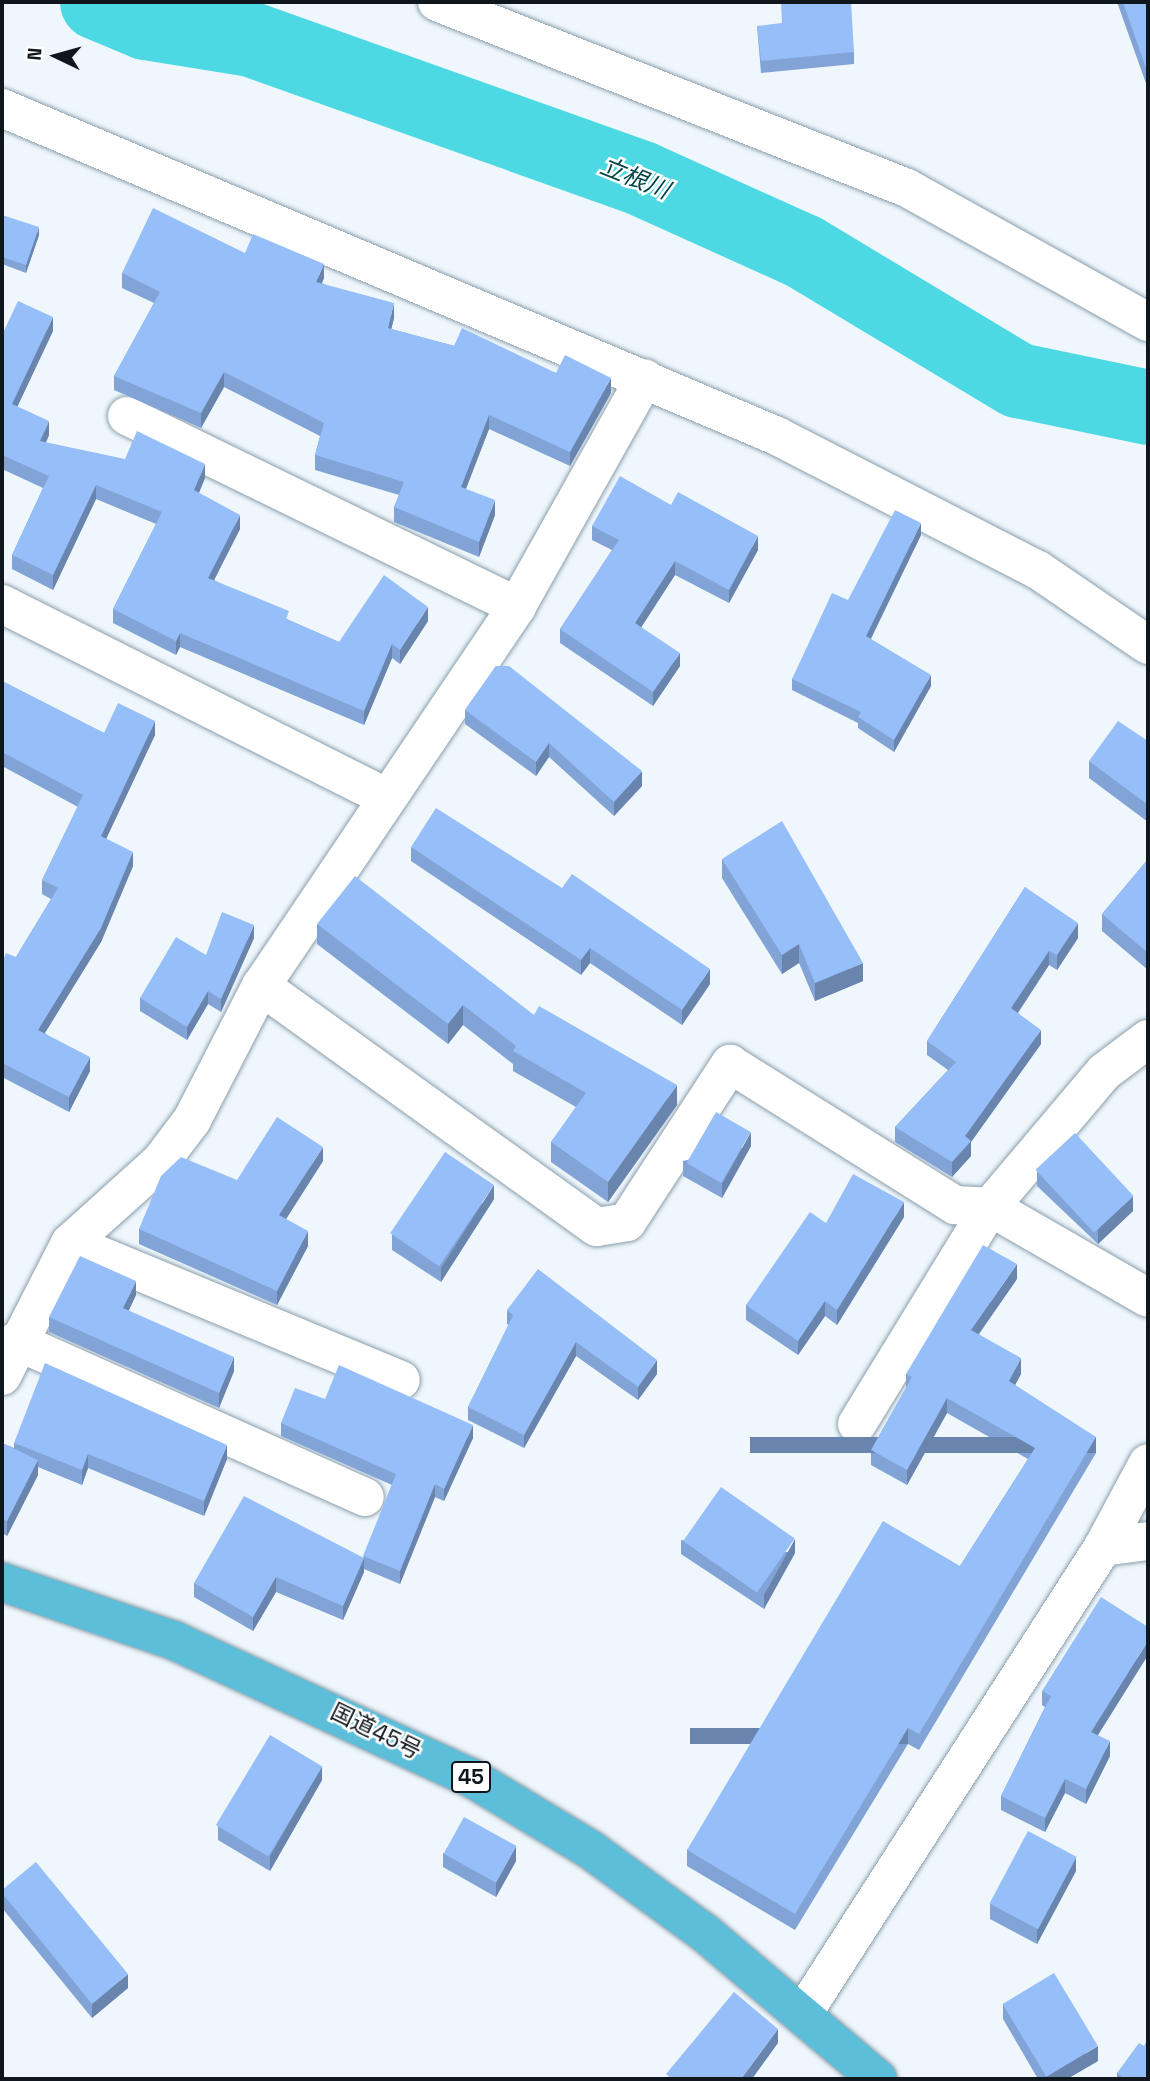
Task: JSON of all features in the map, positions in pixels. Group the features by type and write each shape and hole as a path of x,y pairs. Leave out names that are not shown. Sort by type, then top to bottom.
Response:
{"highway":[{"name":"国道45号","path":"2,1582 175,1641 471,1778 591,1850 804,2012 878,2079"}],"street":[{"path":"437,2 907,188 1148,322"},
{"path":"2,108 645,377 915,503 1038,570 1148,645"},
{"path":"1039,260 1148,290"},
{"path":"2,1376 16,1341 70,1243 161,1161 192,1120 261,986 517,606 645,377"},
{"path":"127,416 517,606"},
{"path":"2,604 387,798"},
{"path":"261,986 597,1227 627,1222 730,1064 955,1205 990,1207 1148,1298"},
{"path":"857,1424 990,1207 1104,1072 1148,1039"},
{"path":"70,1243 401,1380"},
{"path":"16,1341 365,1497"},
{"path":"804,2012 1103,1547 1148,1463"},
{"path":"1103,1547 1148,1541"}],"building":[{"path":"781,2 851,2 854,52 761,61 757,26 782,23"},
{"path":"1123,2 1148,2 1148,74"},
{"path":"153,208 245,253 253,234 324,264 316,282 394,303 388,328 454,346 462,328 556,373 565,355 611,378 570,452 489,415 461,487 495,500 479,542 394,507 404,482 315,455 324,423 224,372 201,413 114,376 160,292 122,273"},
{"path":"2,215 39,227 26,265 2,257"},
{"path":"18,301 53,317 12,404 49,421 40,441 125,459 137,431 205,464 194,490 240,515 208,578 289,611 286,619 339,642 384,575 428,607 400,650 392,644 364,711 180,633 176,641 113,609 162,512 96,485 53,575 12,555 49,476 2,455 2,335"},
{"path":"620,476 671,505 678,492 758,536 729,590 675,561 635,623 680,653 653,692 560,629 619,540 592,526"},
{"path":"895,510 921,523 866,636 931,675 894,740 858,717 861,712 792,679 832,593 848,600"},
{"path":"496,666 509,666 642,771 614,802 549,743 536,762 465,710"},
{"path":"2,681 104,733 118,703 155,721 101,836 133,852 101,928 38,1030 90,1057 69,1097 2,1063 2,963 6,953 16,957 58,888 42,880 83,795 2,752"},
{"path":"1118,721 1148,741 1148,805 1089,761"},
{"path":"436,808 562,888 572,874 710,969 682,1010 590,948 581,960 411,847"},
{"path":"782,821 863,963 815,983 799,944 782,955 722,859"},
{"path":"1148,859 1148,953 1102,914"},
{"path":"355,876 534,1015 539,1006 677,1085 608,1182 551,1142 586,1093 513,1051 516,1046 463,1005 448,1024 317,924"},
{"path":"1025,887 1078,923 1057,955 1049,951 1011,1008 1041,1030 965,1136 971,1141 952,1162 895,1127 956,1062 927,1041"},
{"path":"222,912 254,925 221,999 208,991 187,1027 140,998 176,937 206,955"},
{"path":"716,1112 751,1132 721,1183 686,1163"},
{"path":"277,1117 323,1147 279,1215 308,1231 277,1291 139,1229 161,1176 181,1157 237,1180"},
{"path":"1075,1133 1134,1196 1094,1233 1036,1170"},
{"path":"445,1152 494,1185 439,1266 390,1233"},
{"path":"853,1174 904,1202 837,1310 825,1301 798,1341 746,1305 810,1212 826,1223"},
{"path":"983,1245 1017,1264 971,1330 1021,1358 1009,1381 1096,1437 919,1734 908,1728 795,1914 687,1850 883,1521 960,1566 1035,1448 947,1398 907,1470 871,1450 912,1377 906,1374"},
{"path":"80,1256 136,1281 123,1308 234,1357 219,1393 49,1317"},
{"path":"538,1269 657,1360 638,1387 576,1342 524,1435 468,1407 513,1315 507,1310"},
{"path":"45,1363 227,1445 204,1501 88,1454 82,1470 14,1443"},
{"path":"339,1365 473,1425 444,1489 435,1484 400,1571 363,1556 396,1474 281,1423 295,1388 325,1399"},
{"path":"2,1443 38,1460 7,1521 2,1519"},
{"path":"721,1487 795,1539 757,1593 683,1541"},
{"path":"244,1496 364,1558 343,1606 276,1577 253,1617 194,1583"},
{"path":"1101,1597 1148,1627 1148,1641 1091,1732 1110,1741 1086,1789 1065,1779 1045,1818 1001,1796 1051,1696 1042,1691"},
{"path":"270,1735 322,1766 268,1856 216,1825"},
{"path":"464,1817 516,1846 496,1883 444,1854"},
{"path":"1028,1831 1077,1857 1038,1929 990,1903"},
{"path":"36,1862 128,1974 92,2004 2,1893 2,1890"},
{"path":"1054,1973 1098,2046 1046,2077 1003,2004"},
{"path":"734,1992 778,2029 741,2079 672,2079 666,2074"},
{"path":"1148,2038 1148,2079 1125,2079 1117,2073 1139,2043 1144,2046"}],"waterway":[{"name":"立根川","path":"97,2 145,22 251,39 641,178 803,251 1018,380 1148,407"}]}
